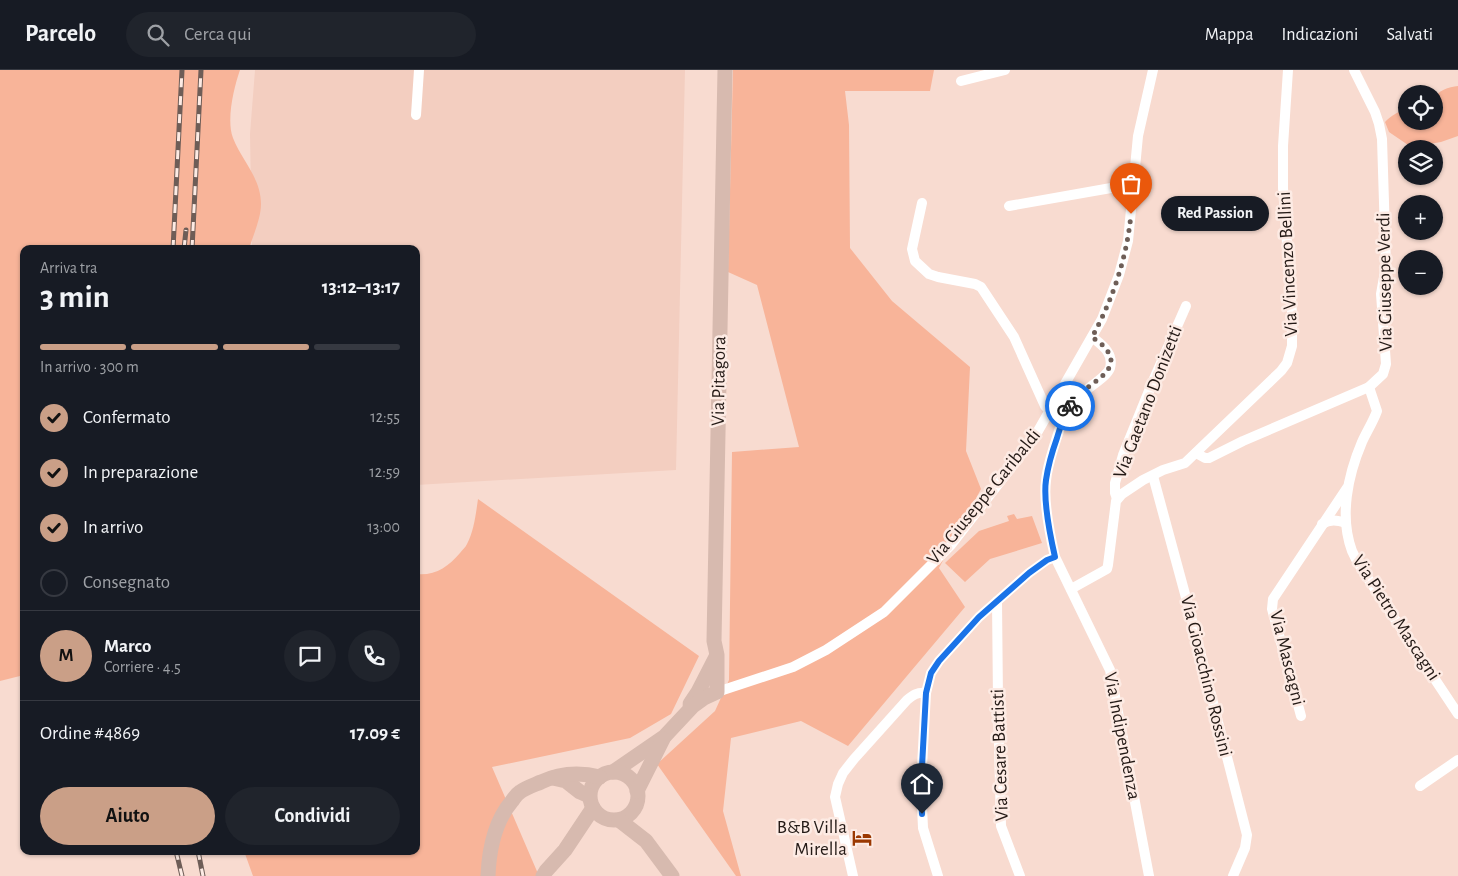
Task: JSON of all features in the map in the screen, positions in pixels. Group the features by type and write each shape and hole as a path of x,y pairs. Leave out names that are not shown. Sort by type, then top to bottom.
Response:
{"street":[{"path":"416,115 418,70"},
{"name":"Via Pitagora","path":"718,692 717,655 714,641 725,70"},
{"path":"961,81 1006,70"},
{"name":"Via Giuseppe Garibaldi","path":"606,775 664,737 693,706 704,698 793,667 826,650 884,612 951,545 1034,438 1102,319 1113,292 1129,234 1138,136 1153,70"},
{"name":"Via Vincenzo Bellini","path":"1117,499 1133,486 1163,470 1185,463 1281,371 1287,363 1290,355 1292,313 1283,188 1283,146 1288,70"},
{"name":"Via Giuseppe Verdi","path":"1354,70 1380,124 1382,140 1386,266 1381,294 1386,364 1383,374 1369,388"},
{"path":"1009,206 1128,185 1133,186"},
{"path":"922,203 912,249 915,260 930,274 981,287 1014,337 1045,406 1050,411"},
{"name":"Via Gaetano Donizetti","path":"1117,499 1115,484 1123,455 1186,306"},
{"name":"Via Indipendenza","path":"1092,337 1106,348 1111,357 1110,367 1107,373 1082,392 1068,410 1060,428 1050,462 1045,494 1055,557 1110,670 1149,876"},
{"path":"1196,453 1209,458 1243,441 1369,388 1377,411 1352,469 1348,487"},
{"name":"Via Gioacchino Rossini","path":"1152,476 1190,614 1246,835 1246,843 1234,876"},
{"name":"Via Pietro Mascagni","path":"1348,487 1346,523 1352,552 1458,714"},
{"name":"Via Mascagni","path":"1301,716 1272,609 1273,599 1348,487"},
{"path":"1071,589 1104,571 1108,565 1117,499"},
{"path":"1322,524 1335,520 1346,523"},
{"path":"938,876 923,828 921,785 926,693 931,673 934,667 979,617 1029,573 1047,560 1055,557"},
{"name":"Via Cesare Battisti","path":"997,601 1001,826 1020,876"},
{"path":"979,617 989,622 998,631"},
{"path":"682,717 698,692 717,655"},
{"path":"853,876 835,797 838,784 843,773 854,759 907,700 919,692 926,693"},
{"name":"Via Giuseppe Garibaldi","path":"637,791 664,737"},
{"path":"1420,786 1458,760"},
{"path":"488,876 494,834 504,811 520,792 551,777 571,774 606,775 618,772 629,777 633,782 637,791 638,800 636,807 629,816 612,819 601,817 591,802 580,792 566,781 551,777"},
{"path":"543,876 565,850 591,802 591,788 606,775"},
{"path":"636,807 646,841 672,876"},
{"path":"612,819 646,841"},
{"path":"565,850 612,819"}],"shaded area":[{"path":"0,70 240,70 232,104 231,131 255,178 261,204 261,210 250,245 20,245 20,676 0,681"},
{"path":"255,70 685,70 676,470 420,485 420,245 252,245 250,134"},
{"path":"733,70 934,70 930,91 845,91 849,125 850,248 892,301 970,367 966,451 981,489 939,568 965,607 848,746 801,721 731,738 723,811 741,876 736,876 657,764 715,711 729,680 732,452 799,447 757,285 728,272"},
{"path":"1458,86 1458,136 1443,141 1401,140 1389,132 1385,122 1398,113 1398,130 1443,130 1443,91"},
{"path":"478,499 699,656 671,714 630,738 492,767 539,876 253,876 245,855 420,855 420,574 429,574 441,570 455,558 465,547 469,539"},
{"path":"1014,514 1017,519 1032,516 1042,543 990,559 965,582 945,563 979,531 1009,521 1007,516"}],"railway":[{"path":"173,245 182,70"},
{"path":"192,245 201,70"},
{"path":"184,245 186,230"},
{"path":"177,855 182,876"},
{"path":"199,855 203,876"}],"way so far":[{"path":"1070,406 1082,392 1107,373 1110,367 1111,357 1106,348 1092,337 1102,319 1119,275 1128,241 1131,214"}],"place":[{"name":"Red Passion","path":"1131,214"},
{"name":"B&B Villa Mirella","path":"862,838"}],"route":[{"path":"922,814 921,785 926,693 931,673 939,661 979,617 1029,573 1047,560 1055,557 1045,494 1046,480 1062,422 1070,406"}]}
